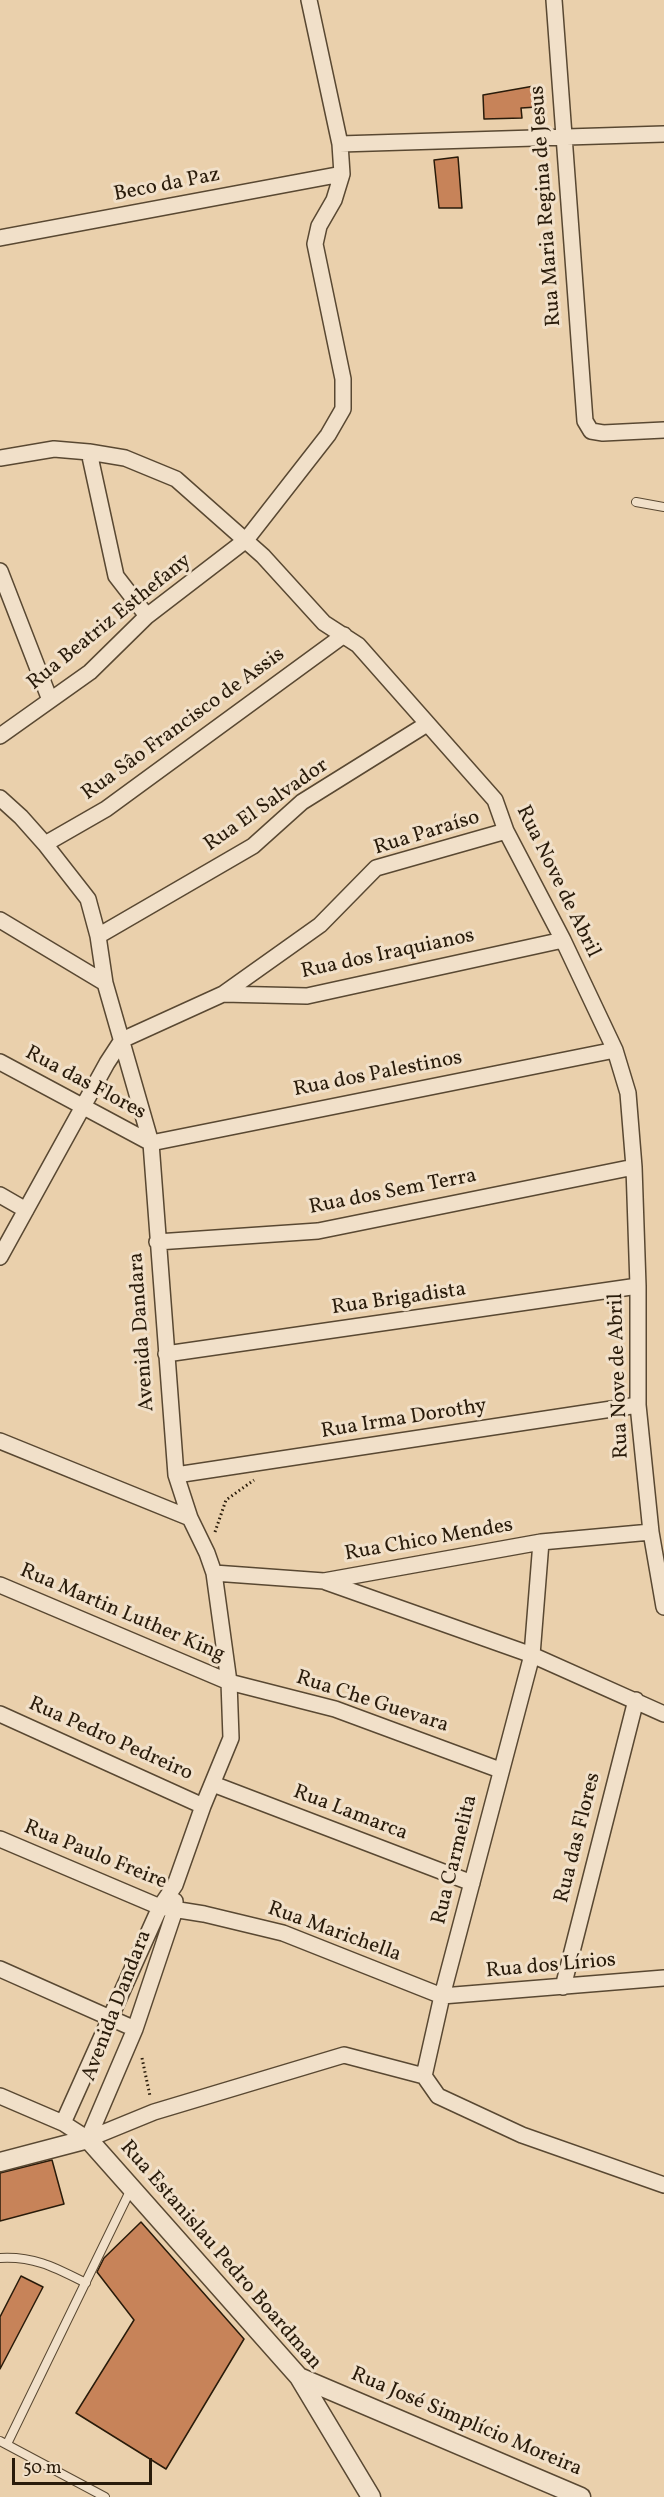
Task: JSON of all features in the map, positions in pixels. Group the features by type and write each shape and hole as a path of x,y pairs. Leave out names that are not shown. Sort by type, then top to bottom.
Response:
{"street":[{"path":"309,0 340,144 342,174"},
{"name":"Rua Maria Regina de Jesus","path":"554,0 585,421 591,430 603,433 664,430"},
{"path":"340,144 664,134"},
{"name":"Beco da Paz","path":"0,238 342,174"},
{"name":"Rua Beatriz Esthefany","path":"0,736 90,672 147,616 246,540 328,435 343,409 343,379 315,244 319,226 334,200 342,174"},
{"name":"Rua Nove de Abril","path":"0,458 54,449 89,452 125,458 176,479 263,556 324,623 358,645 495,800 506,831 563,940 615,1050 628,1093 634,1167 638,1286 638,1405 651,1532 664,1607"},
{"path":"89,452 116,576 147,616"},
{"path":"0,571 50,700"},
{"name":"Rua Sâo Francisco de Assis","path":"45,844 106,809 344,635"},
{"name":"Rua El Salvador","path":"98,936 253,846 302,802 427,724"},
{"name":"Avenida Dandara","path":"0,798 45,844 88,899 98,936 105,983 151,1143 176,1475 190,1518 214,1573 228,1682 231,1738 203,1806 175,1885 135,2029 88,2139"},
{"name":"Rua Paraíso","path":"223,994 320,926 376,868 506,831"},
{"path":"0,920 105,983"},
{"name":"Rua dos Iraquianos","path":"122,1040 223,994 307,996 563,940"},
{"path":"0,1257 122,1040"},
{"name":"Rua dos Palestinos","path":"151,1143 615,1050"},
{"name":"Rua das Flores","path":"0,1062 151,1143"},
{"name":"Rua dos Sem Terra","path":"157,1242 318,1231 634,1167"},
{"path":"0,1194 26,1210"},
{"name":"Rua Brigadista","path":"166,1354 638,1286"},
{"name":"Rua Irma Dorothy","path":"176,1475 638,1405"},
{"path":"0,1441 190,1518"},
{"name":"Rua Chico Mendes","path":"214,1573 324,1581 541,1542 651,1532"},
{"name":"Rua Carmelita","path":"424,2076 442,1996 532,1655 541,1542"},
{"path":"324,1581 532,1655 664,1714"},
{"name":"Rua Martin Luther King","path":"0,1585 228,1682"},
{"name":"Rua Che Guevara","path":"228,1682 335,1709 500,1770"},
{"name":"Rua das Flores","path":"563,1987 636,1700"},
{"name":"Rua Pedro Pedreiro","path":"0,1713 203,1806"},
{"name":"Rua Lamarca","path":"213,1784 472,1883"},
{"name":"Rua Paulo Freire","path":"0,1839 168,1908"},
{"name":"Avenida Dandara","path":"63,2123 110,2018 168,1908"},
{"name":"Rua Marichella","path":"168,1908 283,1933 442,1996"},
{"path":"0,1969 135,2029"},
{"name":"Rua dos Lírios","path":"442,1996 664,1978"},
{"path":"0,2163 88,2139 154,2112 344,2055 424,2076 438,2096 522,2135 664,2185"},
{"path":"0,2096 63,2123 88,2139"},
{"name":"Rua Estanislau Pedro Boardman","path":"88,2139 299,2377 371,2497"},
{"name":"Rua José Simplício Moreira","path":"299,2377 581,2497"}],"lane":[{"path":"636,502 664,507"},
{"path":"105,2497 3,2442 86,2283 132,2187"},
{"path":"0,2258 21,2257 47,2264 86,2283"}],"path":[{"path":"207,1553 226,1500 254,1480"},
{"path":"135,2029 154,2112"}],"building":[{"path":"534,86 537,107 521,108 522,118 484,119 483,95"},
{"path":"458,157 462,208 439,208 434,160"},
{"path":"52,2160 64,2204 0,2221 0,2173"},
{"path":"141,2222 244,2339 166,2469 76,2413 134,2320 97,2272 104,2258"},
{"path":"21,2276 43,2287 0,2369 0,2317"}]}
